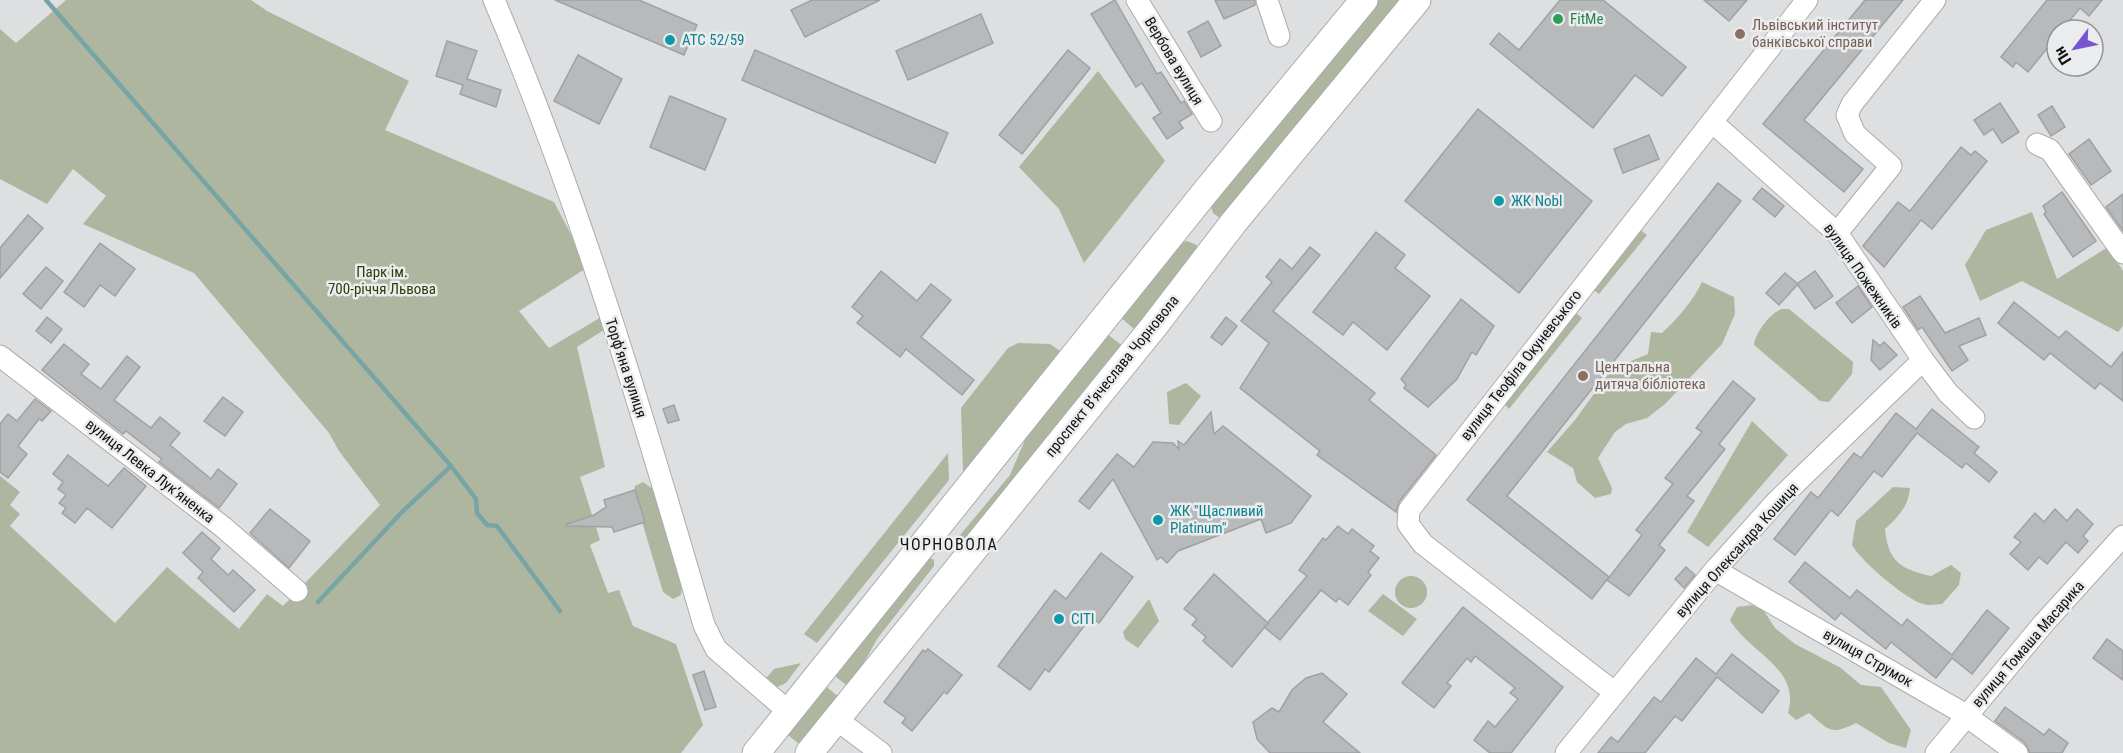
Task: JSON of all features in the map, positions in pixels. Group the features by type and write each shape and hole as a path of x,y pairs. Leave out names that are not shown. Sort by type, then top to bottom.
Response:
{"main road":[{"path":"756,753 1207,190 1364,0"},
{"name":"проспект Вʼячеслава Чорновола","path":"808,753 1155,325 1234,222 1417,0"},
{"path":"1207,190 1204,210 1210,221 1220,225 1234,222"},
{"path":"1175,231 1191,225 1197,227 1209,242 1208,256"},
{"path":"930,536 961,564"}],"street":[{"name":"Торфʼяна вулиця","path":"494,0 567,192 653,450 704,625 716,649 789,712"},
{"name":"Вербова вулиця","path":"1137,0 1211,121"},
{"path":"1267,0 1279,36"},
{"name":"вулиця Теофіла Окуневського","path":"1614,692 1423,544 1408,524 1409,510 1807,0"},
{"path":"1837,233 1891,166 1855,134 1848,123 1847,115 1851,104 1935,0"},
{"name":"вулиця Пожежників","path":"1712,122 1837,233 1923,360 1948,393 1974,418"},
{"path":"2037,144 2045,145 2050,150 2123,253"},
{"name":"вулиця Левка Лукʼяненка","path":"0,356 223,527 297,591"},
{"name":"вулиця Олександра Кошиця","path":"1566,753 1715,570 1776,502 1923,360"},
{"name":"вулиця Томаша Масарика","path":"1936,753 2044,623 2123,536"},
{"name":"вулиця Струмок","path":"1715,570 1966,715 2017,753"},
{"path":"836,719 881,753"}],"green space":[{"name":"Парк ім. 700-річчя Львова","path":"66,0 251,0 267,11 409,81 385,130 554,202 588,267 519,311 549,348 603,316 607,328 577,347 605,467 580,477 600,540 590,545 608,593 619,590 633,626 676,644 703,725 681,753 0,753 0,476 20,492 10,505 20,514 10,526 115,623 167,567 239,629 267,594 283,606 380,505 339,451 329,433 194,273 83,224 106,196 73,169 47,204 0,179 0,29 16,43"},
{"path":"1375,0 1404,0 1228,217 1220,218 1213,213 1210,203"},
{"path":"1098,71 1165,161 1084,263 1059,209 1019,167"},
{"path":"2032,212 2057,279 2108,247 2123,271 2123,326 2118,332 2022,281 1980,301 1965,265 1986,230"},
{"path":"1639,229 1647,235 1599,294 1591,288"},
{"path":"1187,241 1197,245 1196,254 1134,329 1119,316 1179,244"},
{"path":"1702,282 1734,297 1735,314 1722,344 1665,404 1647,418 1626,424 1615,432 1598,458 1612,488 1611,494 1595,498 1577,482 1573,468 1547,452 1575,420 1612,369 1648,354 1651,332 1662,333 1690,303"},
{"path":"1782,309 1789,309 1853,362 1852,374 1829,402 1820,401 1754,345 1764,324"},
{"path":"1575,312 1582,318 1509,409 1503,403"},
{"path":"1106,333 1125,348 965,546 956,540 1010,475 1031,426"},
{"path":"1018,343 1050,344 1066,355 963,473 961,408 1008,348"},
{"path":"1186,383 1201,396 1179,425 1169,424 1167,392"},
{"path":"1752,421 1788,455 1708,547 1687,532"},
{"path":"948,453 949,480 817,643 804,634"},
{"path":"643,482 653,489 682,586 681,595 673,599 663,592 634,495 635,486"},
{"path":"1893,487 1910,488 1902,511 1885,529 1893,557 1904,567 1931,576 1951,565 1961,573 1959,585 1942,604 1930,605 1915,601 1874,569 1852,545 1856,521"},
{"path":"928,557 934,560 934,566 877,639 850,688 831,673"},
{"path":"1411,576 1422,581 1427,592 1422,603 1411,608 1400,603 1395,592 1400,581"},
{"path":"1383,594 1417,619 1403,636 1368,611"},
{"path":"1149,599 1159,621 1138,648 1125,639 1123,632"},
{"path":"1752,605 1764,611 1775,628 1795,644 1841,668 1861,685 1881,687 1911,730 1906,748 1889,743 1856,723 1835,730 1826,727 1809,713 1796,720 1788,713 1790,697 1787,684 1780,672 1738,632 1730,620 1737,607"},
{"path":"801,663 786,683 775,688 762,683 774,669"},
{"path":"823,684 840,698 802,746 784,732"}],"building":[{"name":"АТС 52/59","path":"555,0 639,0 697,25 684,55"},
{"path":"812,0 880,0 805,37 791,10"},
{"path":"1115,0 1157,74 1161,72 1181,103 1184,101 1192,114 1179,122 1183,128 1167,139 1153,118 1161,113 1142,83 1136,87 1091,14"},
{"path":"1215,0 1255,0 1255,5 1224,19"},
{"path":"1560,0 1603,0 1686,67 1662,96 1635,75 1593,128 1490,44 1499,33 1519,50"},
{"path":"1704,0 1747,0 1729,21"},
{"path":"1865,0 1903,0 1804,120 1863,169 1844,192 1763,124"},
{"path":"2047,0 2102,0 2089,16 2080,8 2072,18 2045,18 2045,51 2028,72 2016,62 2013,67 2001,57"},
{"path":"981,14 993,43 908,80 896,51"},
{"path":"1208,21 1221,46 1201,57 1188,32"},
{"path":"447,41 477,51 467,79 501,90 496,107 460,94 463,85 436,76"},
{"path":"755,50 948,133 935,163 742,80"},
{"path":"1068,50 1090,68 1022,154 999,135"},
{"path":"578,55 622,79 599,124 554,101"},
{"path":"670,96 726,119 705,170 650,147"},
{"path":"2000,103 2019,132 2002,143 1993,129 1984,135 1974,120"},
{"path":"2052,106 2065,127 2051,136 2038,115"},
{"name":"ЖК Nobl","path":"1478,109 1592,201 1519,293 1405,201"},
{"path":"1649,135 1659,159 1623,173 1614,149"},
{"path":"2089,139 2111,171 2091,185 2069,154"},
{"path":"1961,147 1971,155 1975,151 1987,161 1932,229 1921,220 1884,267 1863,246 1898,202 1910,211"},
{"path":"1718,183 1741,201 1507,496 1609,577 1592,599 1467,500"},
{"path":"1762,188 1784,206 1775,217 1753,199"},
{"path":"2062,192 2096,241 2073,257 2044,214 2046,212 2043,206"},
{"path":"2123,194 2123,231 2106,207"},
{"path":"28,215 43,228 0,278 0,248"},
{"path":"1376,232 1405,255 1395,268 1430,296 1387,350 1353,322 1343,335 1313,312"},
{"path":"100,243 135,269 115,296 100,285 84,307 64,292"},
{"path":"1310,247 1320,255 1273,311 1375,393 1369,400 1436,455 1399,502 1396,512 1317,455 1320,451 1240,388 1269,343 1241,321 1272,282 1266,277 1280,259 1292,269"},
{"path":"46,267 63,281 41,309 23,294"},
{"path":"881,271 917,301 931,284 951,300 921,337 974,380 962,395 906,349 900,357 857,323 863,316 852,307"},
{"path":"1815,271 1833,296 1815,309 1797,284"},
{"path":"1785,273 1798,284 1779,305 1766,293"},
{"path":"1858,286 1872,307 1852,323 1836,303"},
{"path":"1920,296 1945,333 1979,318 1986,335 1959,346 1968,360 1952,371 1922,327 1918,330 1903,307"},
{"path":"1461,299 1494,326 1476,355 1472,352 1457,379 1428,407 1404,388 1406,385 1401,379"},
{"path":"2014,302 2059,338 2066,331 2111,367 2123,352 2123,401 2100,383 2095,389 2050,353 2044,360 1998,323"},
{"path":"47,317 62,329 51,343 36,331"},
{"path":"1226,317 1237,326 1222,345 1211,337"},
{"path":"1873,340 1880,346 1884,342 1897,355 1880,370 1871,360"},
{"path":"64,344 89,364 81,374 101,389 127,356 140,367 114,400 151,428 160,417 180,433 170,445 211,479 218,469 237,484 219,508 159,462 162,459 126,431 123,434 42,370"},
{"path":"1733,381 1755,399 1719,444 1725,449 1687,496 1694,501 1659,545 1665,550 1629,596 1607,580 1642,535 1636,530 1673,484 1665,478 1702,432 1696,428"},
{"path":"223,397 243,412 225,436 204,421"},
{"path":"35,399 51,411 42,421 39,419 18,446 27,454 8,478 0,472 0,424 8,414 17,421"},
{"path":"674,405 679,420 668,423 663,409"},
{"path":"1932,409 1979,447 1974,453 1997,472 1989,482 1966,463 1962,468 1917,433 1882,477 1874,471 1838,516 1831,510 1795,555 1774,539 1811,492 1818,498 1854,453 1861,458 1896,413 1916,429"},
{"path":"1211,412 1214,434 1223,426 1311,496 1291,523 1266,533 1261,519 1178,551 1167,563 1161,557 1157,560 1113,479 1089,509 1079,501 1117,454 1134,467 1153,442 1173,443 1179,449 1178,441 1184,445"},
{"path":"68,455 108,486 124,468 146,486 112,528 87,508 75,523 62,513 66,508 59,503 66,495 58,489 63,482 53,474"},
{"path":"635,490 645,522 614,532 612,527 567,526 567,524 594,515 606,507 604,500"},
{"path":"270,509 310,541 289,568 250,533"},
{"path":"2055,509 2067,521 2077,509 2093,524 2083,536 2088,541 2078,553 2066,542 2047,564 2039,557 2028,570 2010,554 2021,542 2014,537 2035,513 2044,522"},
{"path":"1338,526 1348,534 1352,529 1374,546 1370,551 1379,558 1368,572 1371,575 1348,605 1339,598 1336,602 1321,590 1280,640 1264,627 1307,576 1299,570 1323,538 1326,540"},
{"path":"202,532 220,548 211,559 228,575 233,570 255,590 234,612 198,578 203,572 183,553"},
{"name":"CITI","path":"1101,553 1133,577 1099,623 1091,617 1049,672 1045,669 1030,690 998,666 1055,590 1066,599"},
{"path":"1805,562 1850,598 1857,590 1902,626 1907,619 1952,655 1987,610 2009,628 1972,674 1952,658 1936,678 1891,642 1886,649 1841,613 1835,620 1789,582"},
{"path":"1686,567 1695,575 1684,588 1675,579"},
{"path":"1214,574 1268,623 1232,667 1203,641 1206,637 1192,625 1197,619 1184,609"},
{"path":"1463,607 1563,687 1511,753 1490,753 1474,740 1488,721 1495,727 1518,699 1510,693 1515,688 1475,656 1471,662 1467,658 1447,683 1451,686 1434,708 1402,683"},
{"path":"2107,639 2123,651 2123,680 2093,658"},
{"path":"928,649 962,675 947,694 944,692 912,731 902,723 906,718 884,702 923,650 925,652"},
{"path":"1732,654 1779,691 1762,713 1717,677 1682,721 1675,716 1645,753 1598,753 1611,737 1618,742 1654,697 1661,702 1696,658 1716,674"},
{"path":"704,671 716,707 705,710 693,675"},
{"path":"1322,673 1347,694 1323,722 1360,753 1270,753 1257,739 1253,722 1272,708 1279,712 1292,690 1306,678"},
{"path":"2005,707 2044,735 2049,729 2068,743 2062,753 2030,753 2025,743 1995,721"}],"waterway":[{"path":"46,0 451,466 402,512 318,602"},
{"path":"451,466 476,499 477,513 487,525 497,526 560,611"}],"place":[{"name":"FitMe","path":"1558,19"},
{"name":"Львівський інститут банківської справи","path":"1740,34"},
{"name":"АТС 52/59","path":"670,40"},
{"name":"ЖК Nobl","path":"1499,201"},
{"name":"Центральна дитяча бібліотека","path":"1583,376"},
{"name":"ЖК \"Щасливий Platinum\"","path":"1158,520"},
{"name":"CITI","path":"1059,619"}],"district":[{"name":"ЧОРНОВОЛА","path":"949,544"}]}
